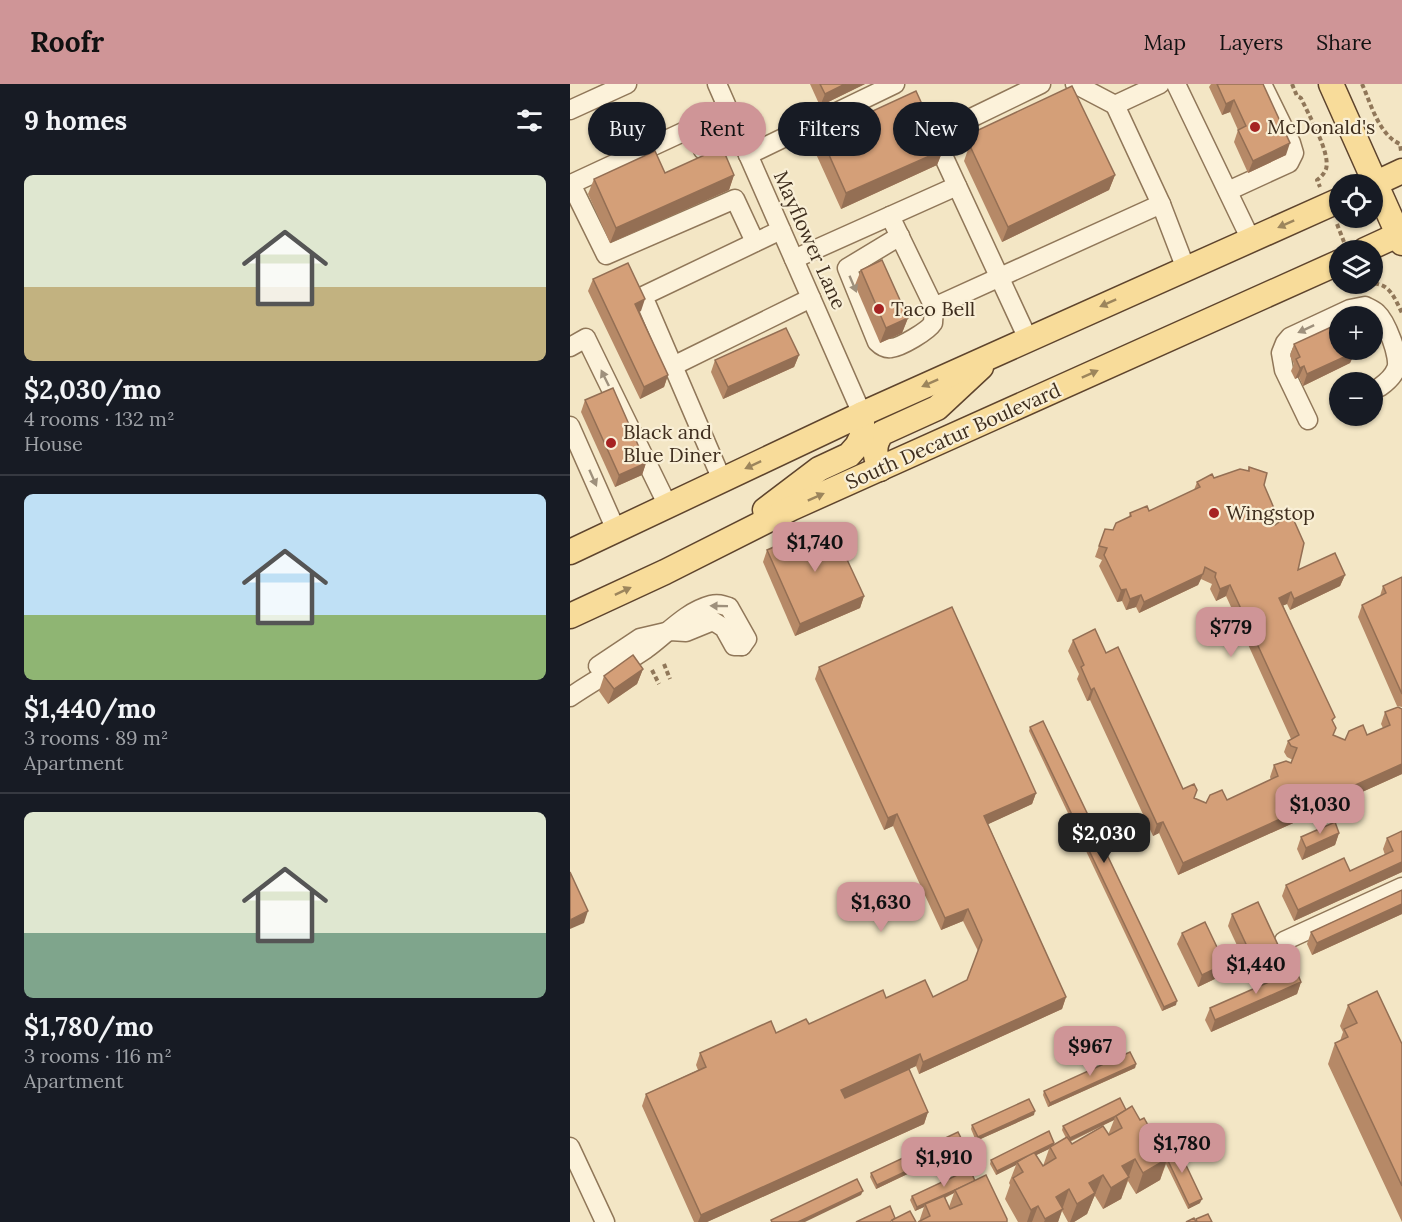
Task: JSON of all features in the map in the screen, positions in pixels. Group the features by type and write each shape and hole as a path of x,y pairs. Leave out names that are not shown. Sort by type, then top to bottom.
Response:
{"main road":[{"path":"1331,84 1370,174"},
{"path":"1383,180 1402,171"},
{"path":"1383,202 1401,237 1383,244"},
{"path":"571,550 862,414 1329,205"},
{"name":"South Decatur Boulevard","path":"570,616 880,469 1329,267"},
{"path":"880,469 874,452 877,440 882,434 937,408 993,355"},
{"path":"726,541 819,469 849,455 862,436 862,414"}],"street":[{"path":"570,110 627,84"},
{"name":"Mayflower Lane","path":"717,84 725,102"},
{"path":"766,146 895,84"},
{"path":"1028,339 934,136 1041,84"},
{"path":"1075,84 1124,95 1160,84"},
{"path":"1176,84 1251,240"},
{"path":"1228,191 1289,163 1294,153 1262,84"},
{"path":"1124,95 1186,269"},
{"path":"678,134 571,184 606,255 735,199 756,242"},
{"name":"Mayflower Lane","path":"748,156 862,414"},
{"path":"794,258 957,186"},
{"path":"934,307 1161,204"},
{"path":"890,216 900,236 934,307 933,322 921,334 890,348 883,347 877,342 847,268 900,236"},
{"path":"722,480 643,296 781,230"},
{"path":"673,366 811,298"},
{"path":"1308,420 1284,370 1281,353 1290,337 1350,309 1365,306 1378,313 1390,336 1397,357 1397,368 1383,385"},
{"path":"570,347 586,338 668,506"},
{"path":"570,426 616,530"},
{"path":"571,691 644,650 670,631 686,632 713,621 724,628 734,646 745,652"},
{"path":"1284,941 1402,887"},
{"path":"570,1147 604,1222"}],"path":[{"path":"1292,84 1297,96 1301,98 1326,156 1326,170 1317,180"},
{"path":"1362,84 1387,136 1400,144"},
{"path":"1383,286 1395,298 1402,314"},
{"path":"664,664 670,679"},
{"path":"652,670 658,684"}],"building":[{"path":"820,84 845,84 825,94"},
{"name":"McDonald's","path":"1217,84 1263,84 1290,143 1253,161 1238,130 1246,126 1234,100 1226,104"},
{"path":"1072,86 1115,175 1008,227 975,156 979,156 979,130"},
{"path":"916,91 921,102 893,102 893,156 929,156 846,193 830,156 881,156 881,107"},
{"path":"644,156 657,156 665,173 702,156 726,156 734,175 616,228 594,179"},
{"path":"882,260 908,318 886,328 861,270"},
{"path":"628,263 645,299 635,304 668,375 644,387 593,279"},
{"path":"786,328 799,355 728,387 715,360"},
{"path":"1329,328 1329,360 1338,360 1307,374 1304,366 1300,368 1296,359 1300,357 1294,344"},
{"name":"Black and Blue Diner","path":"613,388 646,463 619,475 585,400"},
{"path":"1249,467 1267,473 1264,485 1276,513 1270,517 1275,525 1291,514 1304,543 1298,570 1335,553 1345,575 1294,599 1291,592 1279,598 1335,717 1332,720 1336,728 1333,735 1345,740 1349,731 1363,725 1367,735 1390,725 1385,712 1398,707 1402,709 1402,764 1183,863 1163,822 1157,824 1094,688 1091,690 1081,667 1084,665 1073,640 1095,629 1106,653 1118,647 1183,789 1194,784 1197,790 1194,798 1206,803 1210,795 1222,790 1227,800 1278,776 1274,765 1286,761 1291,763 1297,748 1291,746 1288,741 1299,735 1230,585 1220,589 1215,577 1216,573 1205,567 1203,574 1144,602 1141,595 1130,599 1126,589 1121,590 1104,555 1107,548 1099,546 1105,529 1113,530 1116,523 1131,516 1130,513 1147,506 1149,511 1200,487 1197,482 1212,474 1214,478 1240,469 1249,471"},
{"path":"830,523 864,596 800,624 767,550"},
{"path":"1402,577 1402,694 1362,605 1386,593 1383,586"},
{"path":"952,607 1036,793 984,816 1066,997 923,1062 920,1054 841,1090 845,1098 909,1069 928,1112 701,1215 646,1094 706,1067 700,1053 771,1021 776,1033 806,1019 809,1024 883,990 886,998 925,980 933,997 967,980 982,940 968,909 945,918 897,814 888,818 819,667"},
{"path":"633,655 643,669 614,689 604,676"},
{"path":"1043,721 1177,1001 1164,1007 1030,727"},
{"path":"1335,822 1339,833 1306,848 1301,837"},
{"path":"1402,831 1402,862 1298,910 1286,885 1344,858 1350,871 1393,851 1387,838"},
{"path":"570,872 588,911 570,920"},
{"path":"1402,890 1402,904 1317,943 1311,932"},
{"path":"1258,902 1278,945 1252,957 1232,914"},
{"path":"1205,922 1225,964 1202,975 1182,933"},
{"path":"1296,970 1301,982 1215,1020 1210,1008"},
{"path":"1377,991 1402,1044 1402,1186 1335,1043 1348,1037 1344,1029 1357,1023 1348,1005"},
{"path":"1130,1052 1136,1064 1050,1103 1044,1091"},
{"path":"1120,1098 1126,1110 1070,1138 1063,1126"},
{"path":"1029,1099 1035,1111 978,1137 972,1125"},
{"path":"1132,1106 1140,1120 1144,1118 1167,1159 1143,1173 1135,1159 1122,1166 1129,1177 1111,1188 1103,1175 1089,1183 1095,1193 1077,1204 1069,1189 1056,1197 1063,1209 1045,1219 1038,1206 1031,1210 1013,1178 1023,1172 1017,1162 1034,1152 1043,1166 1056,1158 1050,1147 1067,1137 1072,1144 1103,1126 1109,1135 1122,1128 1116,1116"},
{"path":"1049,1131 1054,1143 997,1171 991,1160"},
{"path":"958,1132 964,1144 877,1185 871,1173"},
{"path":"1175,1142 1202,1199 1189,1205 1162,1148"},
{"path":"970,1169 975,1181 917,1207 912,1196"},
{"path":"986,1175 1007,1222 918,1222 930,1216 925,1204 944,1196 950,1209 962,1204 955,1190"},
{"path":"857,1179 863,1191 798,1222 772,1222 771,1220"},
{"path":"890,1206 895,1218 890,1222 856,1222"},
{"path":"910,1211 916,1222 893,1222 892,1220"},
{"path":"1208,1214 1212,1222 1197,1222 1196,1219"}],"place":[{"name":"McDonald's","path":"1255,127"},
{"name":"Taco Bell","path":"879,309"},
{"name":"Black and Blue Diner","path":"611,443"},
{"name":"Wingstop","path":"1214,513"}]}
